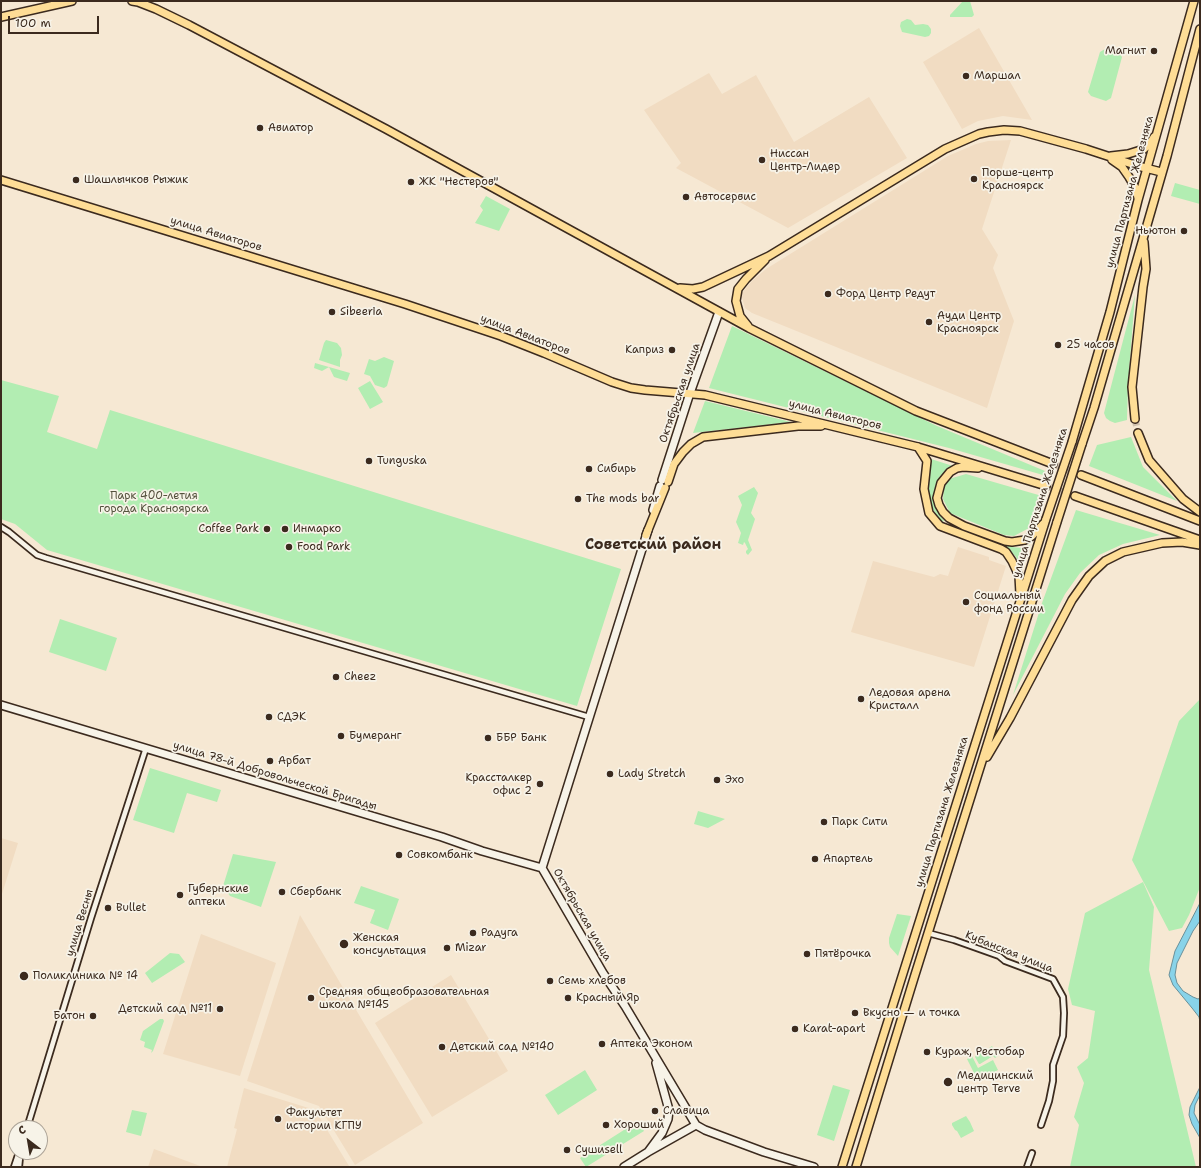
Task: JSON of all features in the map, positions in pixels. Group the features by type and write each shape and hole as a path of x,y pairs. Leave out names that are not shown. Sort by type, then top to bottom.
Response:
{"main road":[{"path":"1,17 72,1"},
{"path":"132,1 156,9 189,25 386,128 749,328 916,411 1053,464"},
{"name":"улица Партизана Железняка","path":"842,1167 1046,519 1072,442 1110,312 1138,200 1194,1"},
{"name":"улица Партизана Железняка","path":"856,1167 928,933 1094,408 1167,156 1200,29"},
{"path":"678,288 693,289 703,287 769,256 945,149 979,134 1004,130 1020,131 1046,137 1162,172"},
{"path":"1107,156 1128,154 1144,149 1151,142 1158,130"},
{"path":"1107,156 1122,167 1136,189 1138,200"},
{"name":"улица Авиаторов","path":"1,180 405,304 501,336 612,382 638,389 705,395 918,447 1046,486"},
{"path":"1135,419 1132,387 1146,270 1143,237"},
{"path":"749,328 740,316 736,301 738,289 769,256"},
{"path":"646,535 664,484 674,464 691,444 703,438 798,426 832,426"},
{"path":"1138,433 1149,460 1183,499 1200,512"},
{"path":"918,447 927,461 924,489 929,513 940,526 1006,552 1019,576 1020,605"},
{"path":"992,469 957,468 945,477 941,483 938,498 939,505 949,518 964,526 1005,541 1012,542 1025,540 1032,536 1046,519"},
{"path":"1082,475 1200,521"},
{"path":"1075,496 1200,540"},
{"path":"981,768 1010,718 1072,600 1089,576 1105,561 1123,552 1162,543 1182,542 1200,545"}],"street":[{"name":"Октябрьская улица","path":"664,484 690,393 719,312"},
{"path":"1,527 37,555 46,558 589,717"},
{"name":"Октябрьская улица","path":"646,535 542,868 603,973 625,1006 696,1125"},
{"name":"улица 78-й Добровольческой Бригады","path":"1,705 542,868"},
{"name":"улица Весны","path":"28,1120 91,918 146,748"},
{"name":"Кубанская улица","path":"928,933 954,940 999,956 1005,961 1054,979 1063,997 1063,1036 1054,1065 1053,1081 1049,1101 1041,1125"},
{"path":"648,1152 662,1133 668,1119 669,1110 655,1057"},
{"path":"624,1167 696,1125 705,1130 764,1152 814,1167"},
{"path":"1027,1167 1032,1154"}],"shaded area":[{"path":"979,28 1032,120 1003,116 978,121 962,129 923,62"},
{"path":"709,73 722,94 756,75 794,142 869,97 907,158 788,228 676,168 681,163 644,110"},
{"path":"1011,140 982,229 998,255 993,268 1014,321 987,408 752,313 745,308 741,294 752,281 766,269 948,156 976,144 988,141"},
{"path":"958,547 989,557 989,560 1006,566 974,667 851,632 873,561 934,577 940,574 948,576"},
{"path":"1,838 18,843 1,897"},
{"name":"Средняя общеобразовательная школа №145","path":"300,915 423,1123 355,1165 319,1106 247,1081"},
{"name":"Детский сад №11","path":"201,934 276,963 240,1076 163,1054"},
{"name":"Детский сад №140","path":"451,975 508,1071 432,1117 375,1023"},
{"name":"Факультет истории КГПУ","path":"244,1088 315,1110 349,1166 227,1167 237,1129 234,1128"},
{"path":"154,1149 203,1167 148,1167"}],"green space":[{"path":"963,1 970,1 974,15 972,17 950,17 950,15"},
{"path":"907,19 911,20 915,25 928,25 931,29 929,36 925,37 902,32 900,26 901,22"},
{"path":"1105,49 1119,53 1122,57 1111,98 1106,101 1091,96 1088,92 1100,52"},
{"path":"1175,183 1200,190 1200,204 1171,196"},
{"path":"486,196 510,209 499,231 475,223 483,210 480,206"},
{"path":"1135,295 1128,385 1127,420 1115,423 1106,418 1104,413"},
{"path":"732,326 937,426 1045,471 1043,475 949,448 709,388"},
{"path":"326,340 337,343 341,348 342,355 340,367 319,360"},
{"path":"384,357 394,361 387,386 384,388 375,385 370,376 364,374 369,359 375,361"},
{"path":"315,363 329,367 322,371 314,368"},
{"path":"329,367 350,373 347,381 334,377"},
{"name":"Парк 400-летия города Красноярска","path":"1,380 59,396 47,432 97,449 110,410 621,569 577,706 47,550 15,524 1,519"},
{"path":"370,381 383,402 370,409 358,388"},
{"path":"705,401 791,422 693,433"},
{"path":"1131,437 1143,467 1177,501 1089,466 1097,445"},
{"path":"931,459 953,466 940,476 936,484 933,497 937,510 944,521 942,522 930,505 928,496"},
{"path":"966,474 1042,496 1031,527 1014,536 1004,535 950,513 943,499 944,487 949,479"},
{"path":"754,487 758,493 751,513 755,519 748,540 752,550 748,555 746,551 748,549 745,543 744,542 743,545 738,543 741,533 736,522 742,505 738,496"},
{"path":"1076,510 1160,535 1123,544 1099,555 1080,573 1065,594 1013,695 1042,603"},
{"path":"990,540 1012,547 1022,548 1030,545 1022,569 1016,557 1010,550"},
{"path":"60,619 117,638 106,671 49,652"},
{"path":"1200,699 1200,887 1182,928 1169,931 1132,860 1179,721"},
{"path":"150,768 221,790 217,802 187,793 174,833 133,820"},
{"path":"698,811 725,819 708,828 694,824"},
{"path":"233,854 276,862 261,907 230,896 223,886"},
{"path":"1143,882 1154,907 1149,970 1196,1167 1070,1167 1079,1125 1074,1117 1084,1083 1077,1067 1088,1058 1095,1011 1072,1005 1068,989 1085,913"},
{"path":"361,886 399,899 388,930 370,923 375,910 354,903"},
{"path":"897,914 911,916 898,956 890,947 889,943 889,938"},
{"path":"170,953 179,954 185,962 152,983 145,973"},
{"path":"160,1019 163,1019 164,1021 151,1053 152,1050 144,1047 145,1042 140,1040 143,1031"},
{"path":"992,1046 998,1056 995,1058 993,1056 979,1064 975,1057 976,1055"},
{"path":"972,1056 978,1068 993,1060 998,1070 978,1081 967,1059"},
{"path":"585,1070 597,1090 558,1115 545,1095"},
{"path":"833,1085 850,1090 834,1141 817,1135"},
{"path":"132,1110 147,1113 141,1136 126,1132"},
{"path":"966,1116 974,1131 961,1138 952,1123"},
{"path":"638,1121 644,1131 586,1167 580,1158"}],"water":[{"path":"1200,903 1200,921 1193,931 1177,963 1175,975 1177,983 1183,991 1193,997 1198,999 1200,998 1200,1022 1199,1017 1173,985 1169,975 1175,951"},
{"path":"1200,1087 1200,1095 1195,1105 1194,1113 1200,1125 1200,1138 1189,1115 1190,1107"}],"tunnel":[{"path":"1135,419 1138,433"},
{"path":"1053,464 1081,475"},
{"path":"1046,486 1075,496"}],"place":[{"name":"Магнит","path":"1154,51"},
{"name":"Маршал","path":"966,76"},
{"name":"Авиатор","path":"260,128"},
{"name":"Ниссан Центр-Лидер","path":"762,160"},
{"name":"Порше-центр Красноярск","path":"974,179"},
{"name":"Шашлычков Рыжик","path":"76,180"},
{"name":"ЖК \"Нестеров\"","path":"411,182"},
{"name":"Автосервис","path":"686,197"},
{"name":"Ньютон","path":"1184,231"},
{"name":"Форд Центр Редут","path":"828,294"},
{"name":"Sibeeria","path":"332,312"},
{"name":"Ауди Центр Красноярск","path":"929,322"},
{"name":"25 часов","path":"1058,345"},
{"name":"Каприз","path":"672,350"},
{"name":"Tunguska","path":"369,461"},
{"name":"Сибирь","path":"589,469"},
{"name":"The mods bar","path":"578,499"},
{"name":"Coffee Park","path":"267,529"},
{"name":"Инмарко","path":"285,529"},
{"name":"Food Park","path":"289,547"},
{"name":"Социальный фонд России","path":"966,602"},
{"name":"Cheez","path":"336,677"},
{"name":"Ледовая арена Кристалл","path":"861,699"},
{"name":"СДЭК","path":"269,717"},
{"name":"Бумеранг","path":"341,736"},
{"name":"ББР Банк","path":"488,738"},
{"name":"Арбат","path":"270,761"},
{"name":"Lady Stretch","path":"610,774"},
{"name":"Эхо","path":"717,780"},
{"name":"Крассталкер офис 2","path":"540,784"},
{"name":"Парк Сити","path":"824,822"},
{"name":"Совкомбанк","path":"399,855"},
{"name":"Апартель","path":"815,859"},
{"name":"Сбербанк","path":"282,892"},
{"name":"Губернские аптеки","path":"180,895"},
{"name":"Bullet","path":"108,908"},
{"name":"Радуга","path":"473,933"},
{"name":"Женская консультация","path":"344,944"},
{"name":"Mizar","path":"447,948"},
{"name":"Пятёрочка","path":"807,954"},
{"name":"Поликлиника № 14","path":"24,976"},
{"name":"Семь хлебов","path":"550,981"},
{"name":"Средняя общеобразовательная школа №145","path":"311,998"},
{"name":"Красный Яр","path":"568,998"},
{"name":"Детский сад №11","path":"220,1009"},
{"name":"Вкусно — и точка","path":"855,1013"},
{"name":"Батон","path":"93,1016"},
{"name":"Karat-apart","path":"795,1029"},
{"name":"Аптека Эконом","path":"602,1044"},
{"name":"Детский сад №140","path":"442,1047"},
{"name":"Кураж, Рестобар","path":"927,1052"},
{"name":"Медицинский центр Terve","path":"948,1082"},
{"name":"Славица","path":"655,1111"},
{"name":"Факультет истории КГПУ","path":"278,1119"},
{"name":"Хороший","path":"606,1125"},
{"name":"Сушиsell","path":"567,1150"}],"district":[{"name":"Советский район","path":"653,545"}]}
